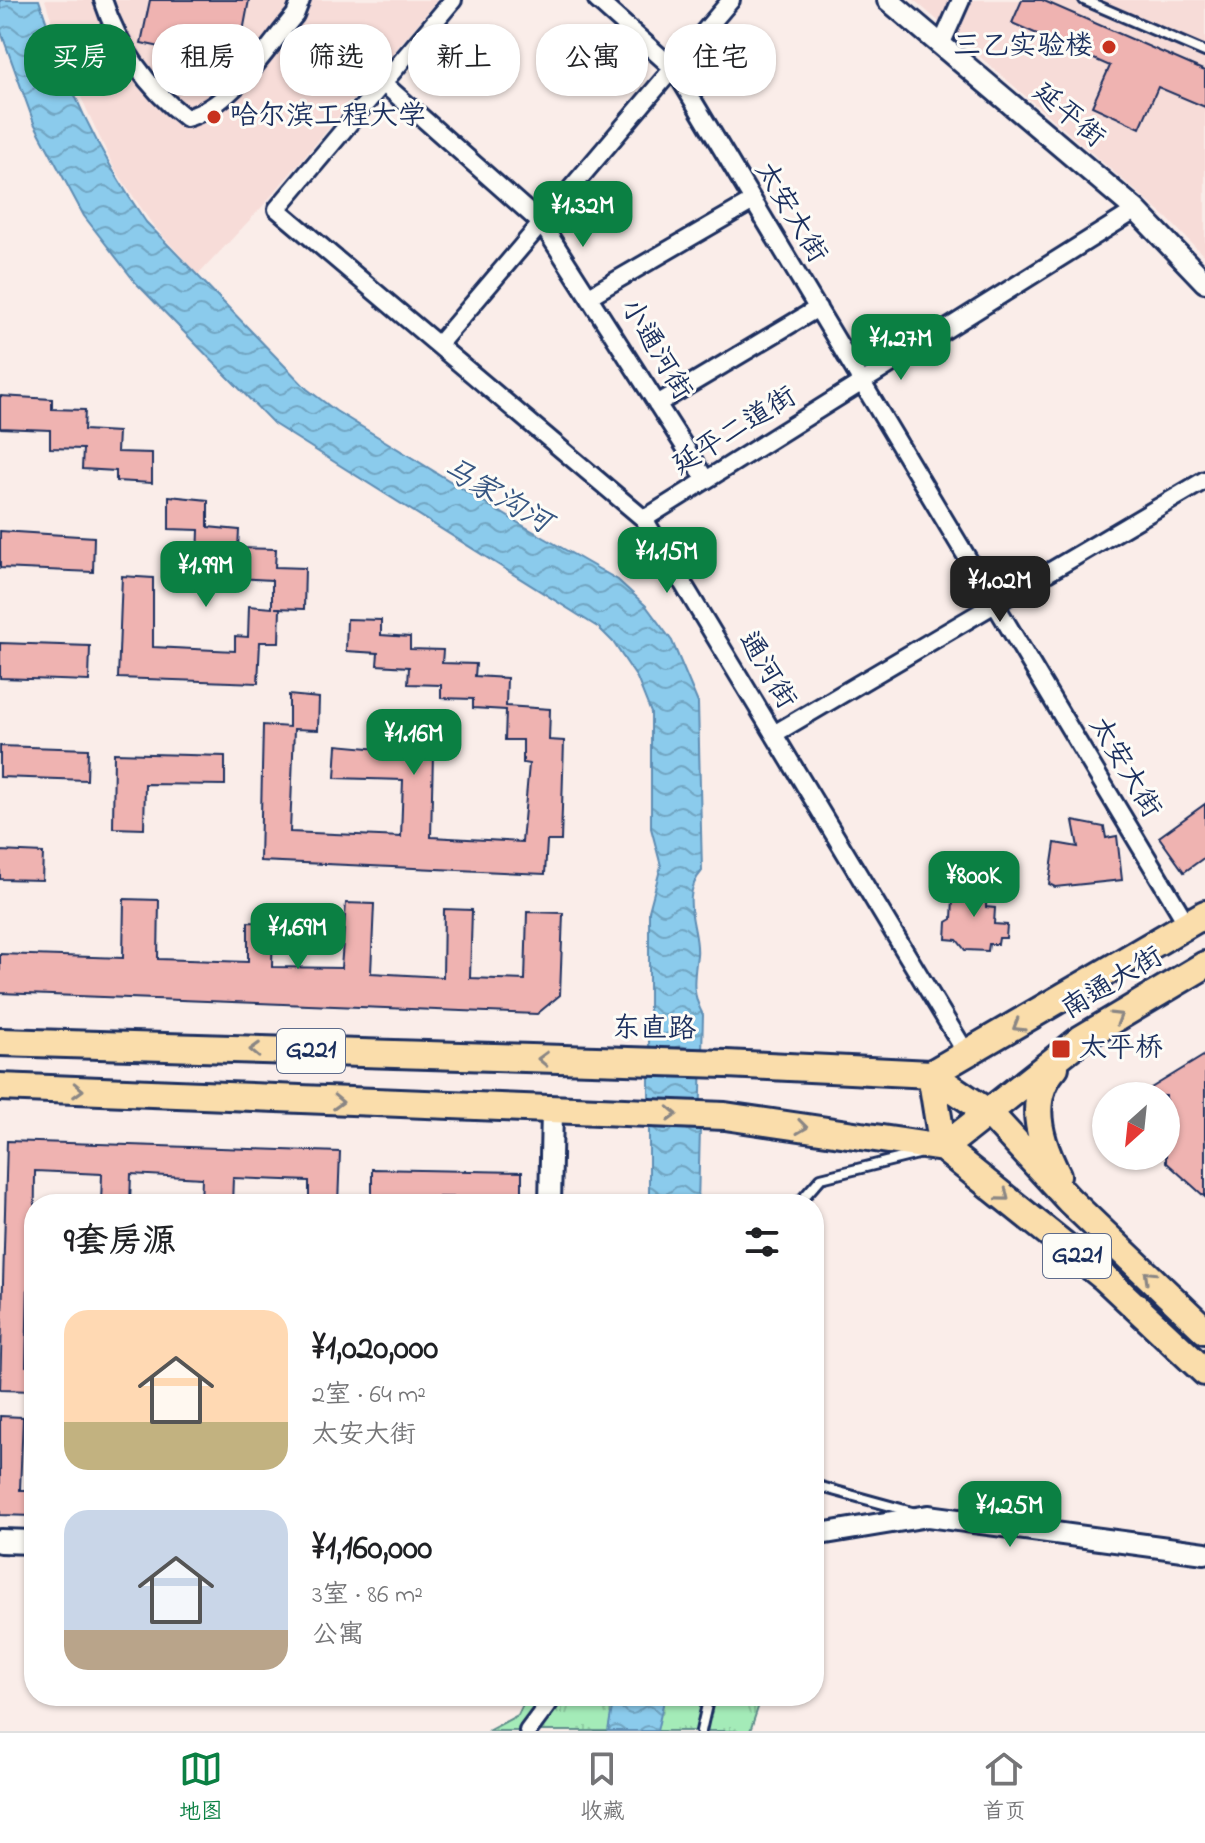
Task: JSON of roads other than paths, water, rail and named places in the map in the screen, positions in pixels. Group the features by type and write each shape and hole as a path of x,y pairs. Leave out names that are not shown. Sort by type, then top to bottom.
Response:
{"highway":[{"name":"南通大街","path":"931,1074 968,1056 1196,919"},
{"name":"南通大街","path":"943,1148 1081,1039 1205,965"},
{"path":"1069,1200 1042,1146 1038,1118 1041,1093 1050,1072 1081,1039"},
{"name":"东直路","path":"0,1042 726,1064 931,1074"},
{"path":"931,1074 989,1113 1069,1200 1205,1330"},
{"path":"931,1074 943,1148"},
{"name":"G221","path":"0,1087 725,1116 943,1148 1105,1278 1205,1372"}],"main road":[{"path":"0,1541 24,1542"}],"street":[{"path":"103,0 111,25 157,97 186,118 205,113 225,95 295,15 301,0"},
{"path":"392,72 453,0"},
{"name":"太安大街","path":"597,0 664,60"},
{"path":"711,24 731,0"},
{"name":"延平街","path":"888,0 1136,210 1205,282"},
{"path":"941,45 961,0"},
{"path":"438,345 664,81"},
{"name":"小通河街","path":"392,91 542,224 591,295 706,480"},
{"name":"通河街","path":"372,96 277,209 644,519 968,1056"},
{"name":"太安大街","path":"690,96 995,604 1196,919"},
{"path":"591,295 753,201"},
{"name":"延平二道街","path":"644,519 1136,210"},
{"path":"657,404 818,308"},
{"path":"774,734 1205,480"},
{"path":"550,1194 552,1111"},
{"path":"824,1533 928,1516 1205,1553"},
{"path":"528,1731 547,1706"}],"lane":[{"path":"1084,0 1205,52"},
{"path":"807,1194 821,1178 943,1148"},
{"path":"824,1488 928,1516"},
{"path":"701,1731 707,1706"}],"water":[{"path":"0,0 39,0 48,24 24,24 24,95 0,29"},
{"path":"24,96 76,96 112,169 146,222 307,389 336,411 515,521 618,580 646,606 672,641 698,703 702,871 695,881 691,903 697,945 695,992 703,1015 698,1194 649,1194 649,911 661,866 651,828 651,713 637,678 613,642 599,628 274,424 136,283 84,216 34,123"},
{"path":"612,1706 663,1706 657,1731 608,1731"}],"place":[{"name":"三乙实验楼","path":"1109,47"},
{"name":"哈尔滨工程大学","path":"214,117"},
{"name":"太平桥","path":"1061,1049"}],"water label":[{"name":"马家沟河","path":"496,497"}]}
